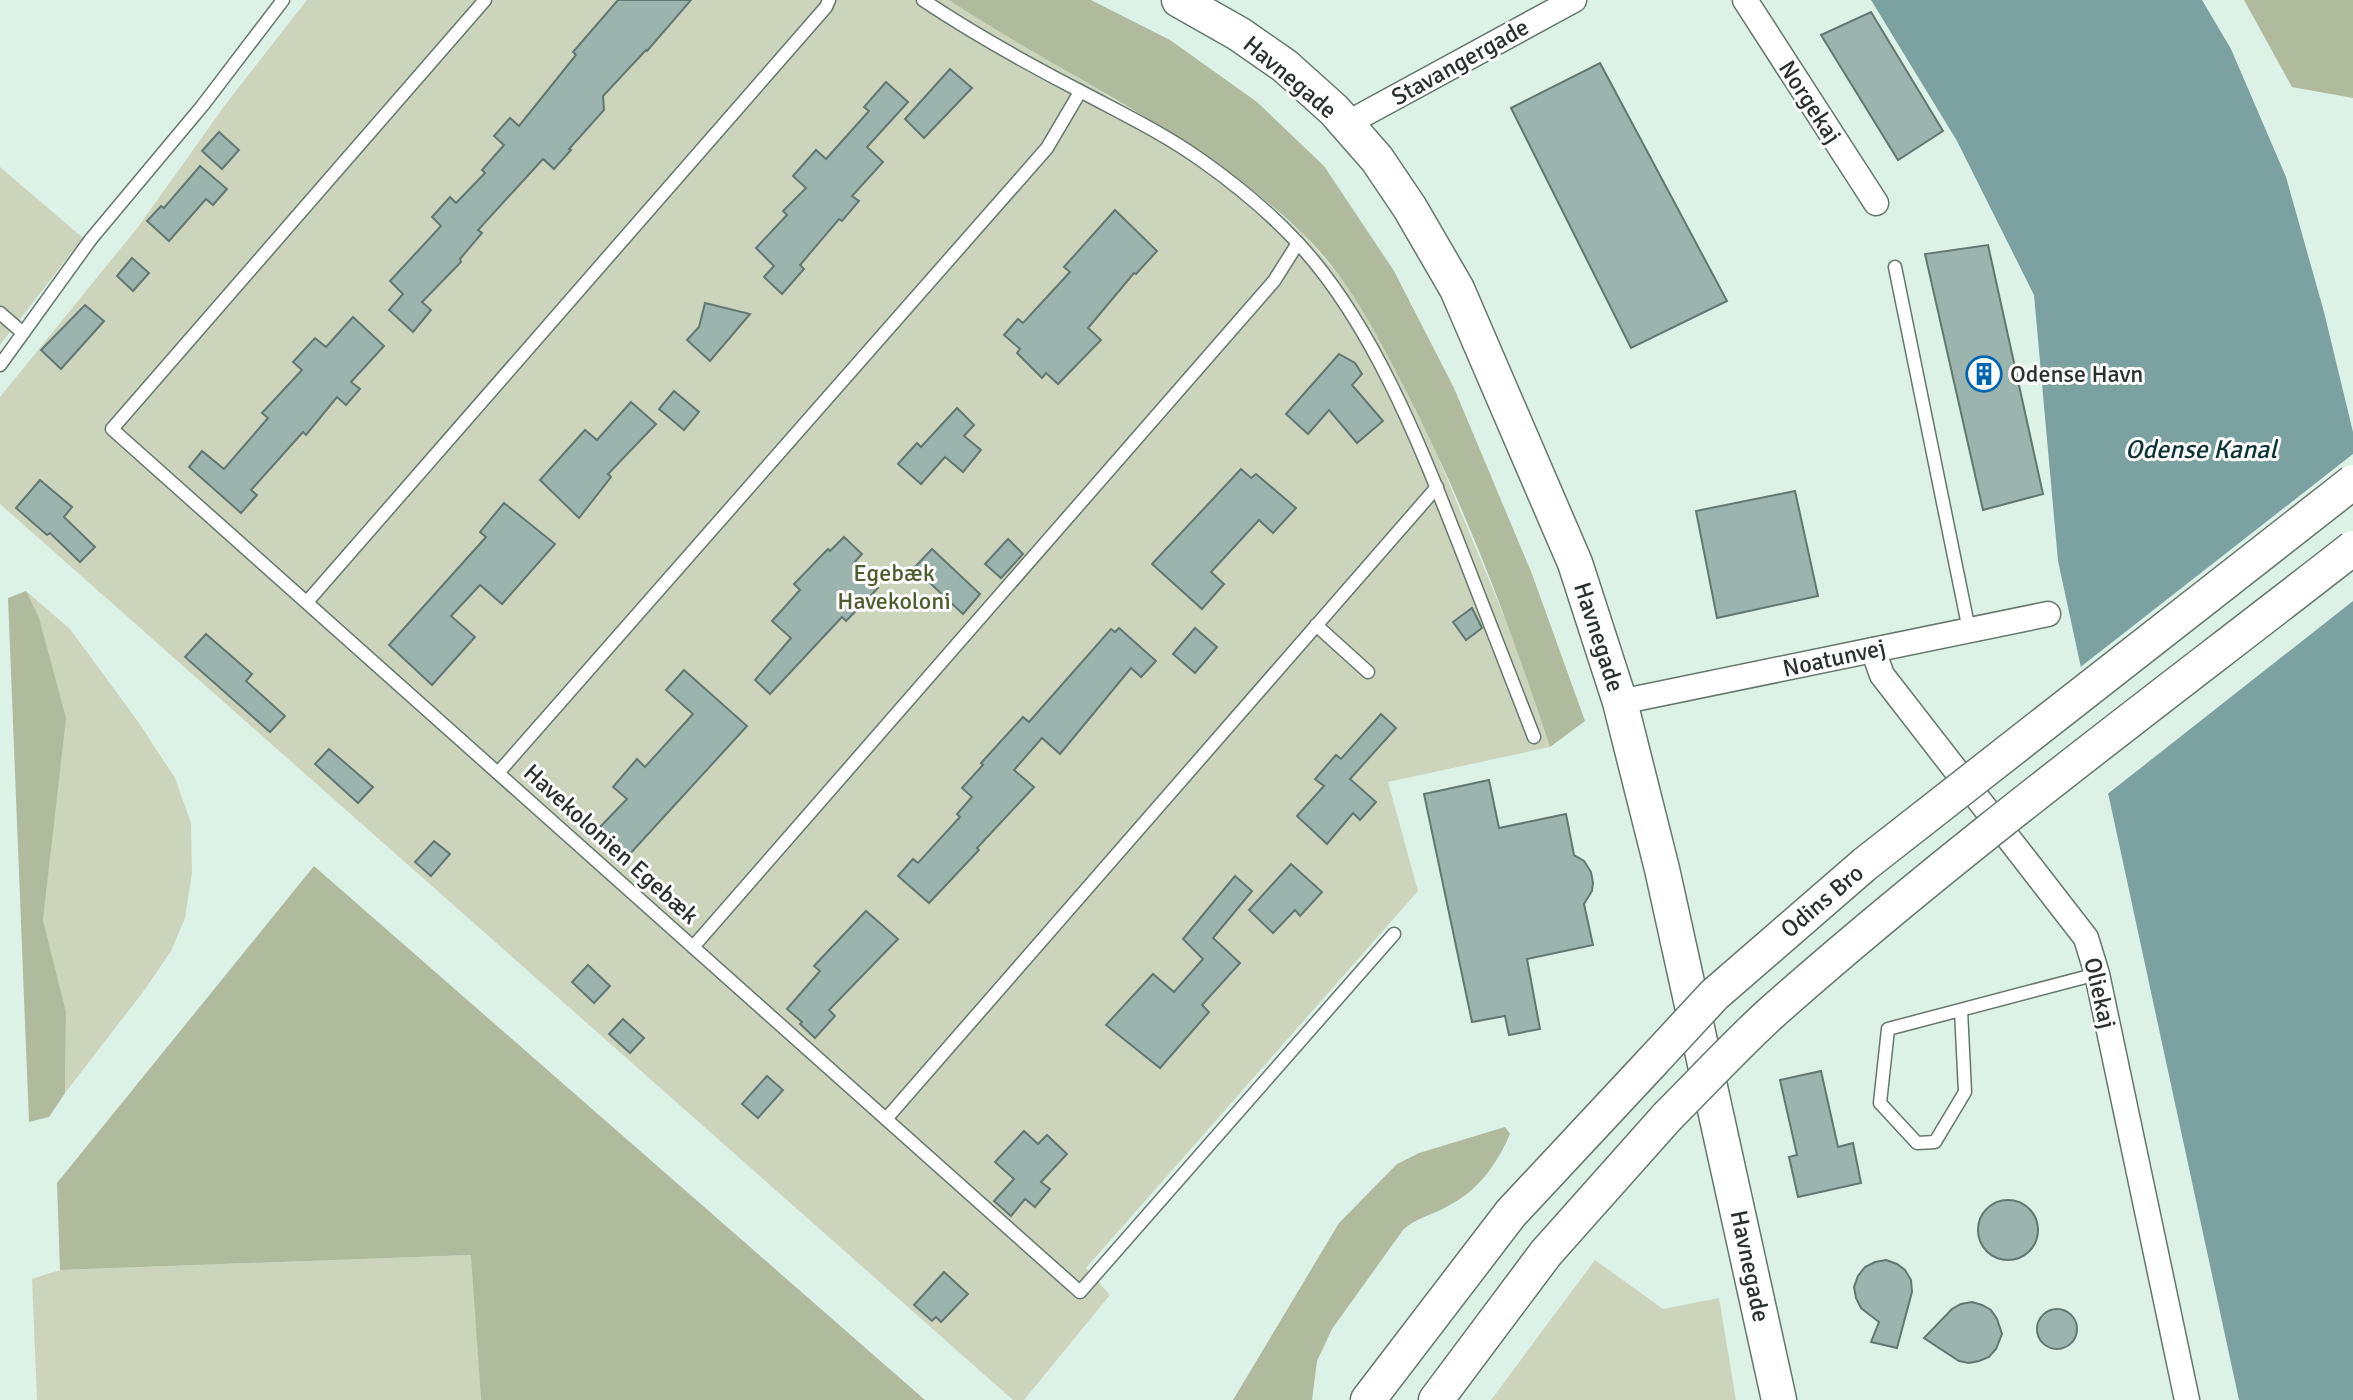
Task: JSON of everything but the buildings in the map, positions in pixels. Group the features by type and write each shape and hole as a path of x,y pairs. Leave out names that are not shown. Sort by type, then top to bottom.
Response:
{"main road":[{"name":"Havnegade","path":"1179,0 1239,34 1285,66 1334,110 1377,159 1410,208 1457,289 1575,563 1620,702 1662,869 1779,1400"},
{"name":"Odins Bro","path":"1368,1400 1511,1213 1714,995 1865,864 2353,482"},
{"path":"1436,1400 1546,1253 1667,1117 1767,1017 1950,862 2353,548"}],"street":[{"name":"Stavangergade","path":"1346,124 1574,0"},
{"name":"Norgekaj","path":"1745,0 1876,203"},
{"name":"Noatunvej","path":"1620,702 2048,614"},
{"name":"Oliekaj","path":"1873,650 1882,675 2086,938 2097,974 2187,1400"}],"lane":[{"path":"0,365 91,239 203,105 283,0"},
{"name":"Havekolonien Egebæk","path":"485,0 112,429 1080,1292 1394,934"},
{"path":"307,602 829,0"},
{"path":"923,0 999,48 1145,125 1200,160 1256,203 1298,243 1337,294 1375,355 1406,415 1534,737"},
{"path":"498,773 1047,148 1080,92"},
{"path":"693,947 1264,293 1298,243"},
{"path":"1895,267 1969,630"},
{"path":"0,313 23,333"},
{"path":"886,1119 1437,487"},
{"path":"1316,625 1368,672"},
{"path":"1961,1010 1965,1092 1935,1142 1917,1143 1880,1103 1888,1029 2097,974"}],"green space":[{"name":"Egebæk Havekoloni","path":"307,0 949,0 1175,136 1250,189 1303,234 1343,280 1373,326 1431,440 1516,645 1550,747 1388,782 1418,891 1086,1268 1110,1295 1024,1400 1013,1400 0,504 0,397 138,227 225,105"},
{"path":"949,0 1091,0 1170,40 1257,102 1324,166 1394,271 1454,388 1532,574 1585,721 1550,747 1502,610 1427,432 1372,327 1347,287 1318,250 1262,198 1220,166"},
{"path":"2244,0 2353,0 2353,98 2292,87"},
{"path":"0,167 83,238 0,345"},
{"path":"26,591 70,629 139,723 175,778 191,823 192,873 185,918 171,951 65,1093 66,1012 43,920 51,846"},
{"path":"26,591 39,618 66,718 43,920 66,1012 65,1093 49,1117 29,1122 8,598"},
{"path":"314,866 925,1400 481,1400 471,1255 60,1270 57,1183"},
{"path":"1505,1127 1510,1134 1485,1176 1459,1200 1403,1230 1332,1329 1317,1361 1312,1400 1233,1400 1339,1223 1397,1164 1419,1153"},
{"path":"472,1255 481,1400 37,1400 32,1279 60,1270"},
{"path":"1595,1260 1663,1309 1719,1298 1736,1400 1491,1400"}],"water":[{"name":"Odense Kanal","path":"1871,0 2202,0 2231,49 2286,177 2324,312 2353,432 2353,1400 2239,1400 2058,561 2034,295 1957,141"}],"pier":[{"path":"2353,454 2353,601 2105,796 2078,669"}],"place":[{"name":"Odense Havn","path":"1984,374"}]}
